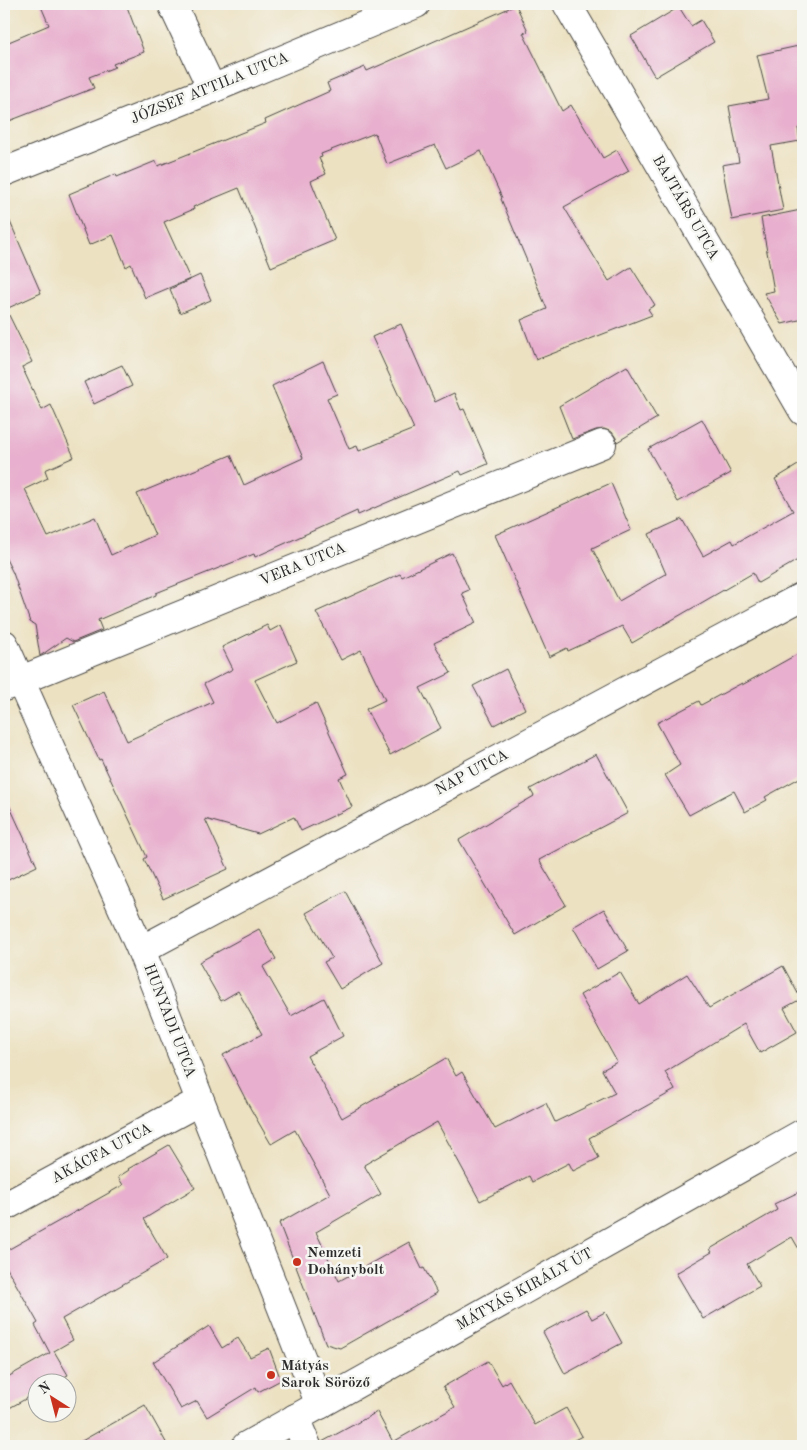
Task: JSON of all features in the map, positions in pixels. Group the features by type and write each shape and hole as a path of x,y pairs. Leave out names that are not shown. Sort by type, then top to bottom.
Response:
{"street":[{"path":"172,4 212,89"},
{"name":"JÓZSEF ATTILA UTCA","path":"4,172 212,89 416,4"},
{"name":"BAJTÁRS UTCA","path":"567,4 803,411"},
{"name":"VERA UTCA","path":"12,683 602,444"},
{"name":"NAP UTCA","path":"141,950 803,596"},
{"name":"HUNYADI UTCA","path":"4,644 12,683 141,950 320,1405"},
{"name":"AKÁCFA UTCA","path":"4,1207 200,1101"},
{"name":"MÁTYÁS KIRÁLY ÚT","path":"246,1446 803,1132"},
{"path":"295,1418 307,1446"}],"building":[{"path":"40,4 126,4 144,52 113,64 115,67 89,77 94,88 4,123 4,44 49,25"},
{"path":"516,5 528,31 523,33 562,111 571,105 603,158 617,150 629,171 564,207 609,281 631,267 655,305 648,309 652,315 536,360 521,320 547,309 481,151 446,168 435,145 387,164 375,133 321,154 322,157 319,158 326,174 311,181 335,240 271,267 239,188 193,207 194,209 164,222 190,279 145,298 131,264 126,267 113,235 89,245 69,194 116,174 117,177 156,161 158,166 266,123 265,120 330,91 327,83 365,67 367,71"},
{"path":"679,7 691,26 701,20 714,42 655,77 631,36"},
{"path":"803,45 803,127 798,128 800,141 771,146 783,210 732,220 722,165 739,162 729,106 768,99 757,55"},
{"path":"4,208 41,293 6,309 32,362 22,367 42,410 51,405 74,457 45,470 48,478 25,489 48,537 95,517 111,555 155,535 137,494 231,455 244,485 303,458 272,386 323,361 337,394 327,398 349,449 357,446 359,451 414,429 372,337 401,324 435,402 454,393 461,410 464,409 488,464 462,475 460,471 358,515 357,511 255,557 254,554 156,593 156,595 98,620 102,630 73,642 66,638 40,656 35,625 30,622 13,573 4,555"},
{"path":"801,210 803,224 803,319 782,324 764,293 774,291 761,218"},
{"path":"200,275 211,300 180,313 170,289"},
{"path":"122,365 132,386 94,404 84,382"},
{"path":"627,366 657,418 617,442 612,432 604,429 572,439 559,406"},
{"path":"702,419 731,473 678,502 648,449"},
{"path":"803,462 803,557 758,583 753,573 632,643 622,626 568,651 567,648 549,657 495,535 611,483 631,530 592,548 619,601 666,574 649,534 682,519 703,556 732,540 734,544 793,511 775,479"},
{"path":"452,553 469,590 462,593 476,623 434,643 451,673 420,688 441,728 390,755 366,709 385,700 361,650 341,660 316,612 400,574 402,577"},
{"path":"267,625 270,631 281,625 297,661 255,680 277,723 316,703 348,774 339,778 352,807 301,831 294,817 258,834 205,819 228,869 163,899 144,859 147,857 101,759 99,760 73,705 104,691 127,741 213,702 204,684 233,669 222,647"},
{"path":"803,651 803,776 765,797 767,800 745,812 734,791 689,815 665,775 680,765 657,723 699,701 701,705 742,683 742,685"},
{"path":"506,669 525,709 494,725 473,686"},
{"path":"596,754 628,813 539,860 566,905 515,935 459,840 534,796 530,789"},
{"path":"4,794 37,866 4,882"},
{"path":"345,891 383,963 340,989 324,962 332,958 306,913"},
{"path":"604,909 628,951 597,969 573,927"},
{"path":"259,929 276,959 263,967 291,1016 324,998 343,1036 307,1056 342,1118 446,1058 456,1076 462,1072 495,1129 546,1103 555,1122 615,1093 602,1070 617,1062 580,995 620,972 639,1004 687,974 709,1008 783,966 801,999 784,1008 797,1032 760,1053 744,1024 665,1072 675,1090 589,1138 599,1158 573,1171 569,1163 532,1182 529,1176 480,1201 437,1122 364,1165 381,1194 316,1232 339,1281 409,1242 422,1269 424,1268 437,1293 340,1348 326,1344 279,1223 330,1194 295,1130 271,1144 249,1106 223,1055 262,1034 238,991 221,1001 199,962"},
{"path":"169,1145 195,1188 144,1219 167,1259 62,1319 73,1340 54,1351 66,1372 28,1372 28,1398 4,1411 4,1379 50,1353 35,1325 38,1323 4,1263 4,1252 123,1185 118,1177"},
{"path":"803,1190 803,1256 792,1237 747,1264 760,1286 703,1319 676,1273 712,1252 710,1249 777,1210 774,1204"},
{"path":"586,1309 592,1319 605,1312 622,1343 565,1374 543,1332"},
{"path":"209,1326 222,1348 238,1338 250,1357 269,1348 281,1380 258,1392 256,1387 207,1417 197,1401 181,1409 153,1362"},
{"path":"488,1361 502,1385 509,1380 535,1425 566,1408 582,1436 563,1446 322,1446 322,1442 377,1412 393,1442 455,1407 443,1387"},
{"path":"145,1405 168,1446 73,1446"}],"place":[{"name":"Nemzeti Dohánybolt","path":"297,1262"},
{"name":"Mátyás Sarok Söröző","path":"271,1375"}]}
